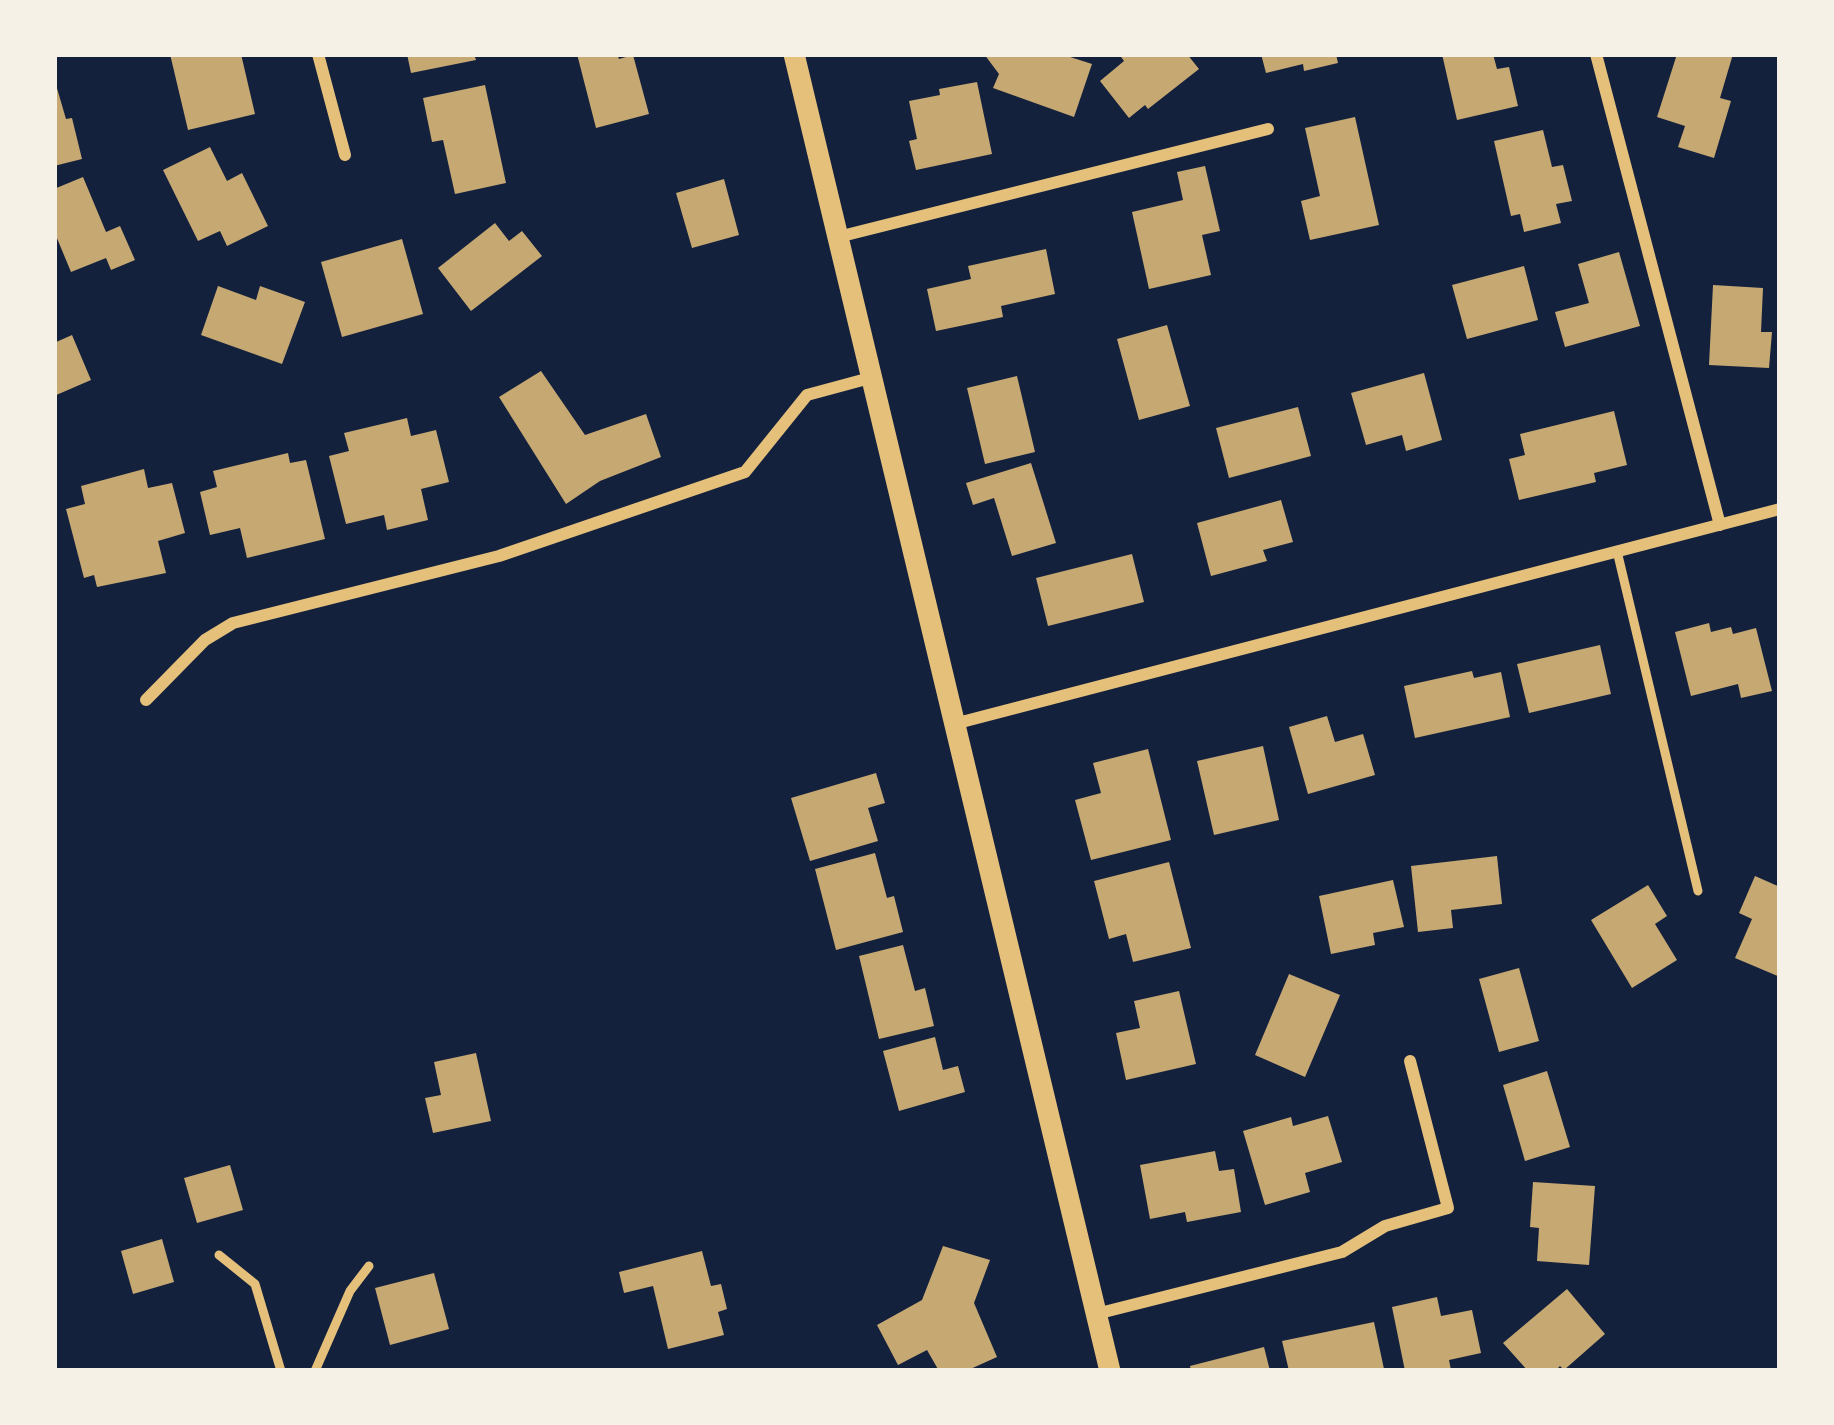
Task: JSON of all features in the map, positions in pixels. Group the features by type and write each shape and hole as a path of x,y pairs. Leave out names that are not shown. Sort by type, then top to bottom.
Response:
{"street":[{"path":"318,54 345,155"},
{"path":"794,54 1110,1371"},
{"path":"1596,54 1720,525"},
{"path":"838,237 1268,129"},
{"path":"146,700 205,640 233,622 499,556 745,472 807,395 870,378"},
{"path":"954,724 1780,509"},
{"path":"1096,1314 1342,1252 1385,1226 1448,1208 1410,1061"}],"lane":[{"path":"1617,551 1698,891"},
{"path":"219,1256 255,1284 281,1371"},
{"path":"315,1371 350,1291 368,1266"}],"building":[{"path":"170,54 241,54 255,114 188,130"},
{"path":"407,54 474,54 476,60 411,73"},
{"path":"577,54 617,54 619,59 633,55 649,114 596,128"},
{"path":"984,54 1061,54 1092,64 1074,117 993,88 999,74"},
{"path":"1119,54 1187,54 1199,69 1129,118 1100,81 1124,61"},
{"path":"1261,54 1336,54 1338,63 1304,71 1303,64 1266,73"},
{"path":"1442,54 1493,54 1497,69 1509,67 1518,106 1457,120"},
{"path":"1677,54 1733,54 1720,98 1731,101 1714,158 1678,147 1685,126 1657,117"},
{"path":"54,78 66,119 72,118 82,159 54,166"},
{"path":"977,82 992,154 916,170 909,141 917,139 909,101"},
{"path":"485,85 506,183 455,194 443,140 432,142 423,98"},
{"path":"1355,117 1379,225 1310,240 1301,201 1320,196 1305,128"},
{"path":"1543,130 1552,167 1563,165 1572,201 1556,204 1561,223 1524,232 1520,214 1511,216 1494,141"},
{"path":"210,147 227,181 242,173 268,226 227,246 220,231 198,241 163,170"},
{"path":"1205,166 1220,231 1202,235 1211,275 1149,289 1132,212 1183,200 1177,172"},
{"path":"83,177 106,232 120,226 135,260 111,270 106,258 71,272 54,231 54,189"},
{"path":"724,179 739,235 692,248 676,193"},
{"path":"495,223 509,241 522,231 542,256 471,311 438,268"},
{"path":"402,239 423,314 342,337 321,262"},
{"path":"1046,249 1055,294 1001,306 1003,317 936,331 927,289 971,279 968,266"},
{"path":"1619,252 1640,326 1565,347 1555,312 1589,303 1578,264"},
{"path":"1524,266 1538,320 1467,339 1452,285"},
{"path":"1713,285 1763,288 1761,332 1772,332 1769,368 1709,365"},
{"path":"218,286 256,300 260,286 305,302 282,364 201,335"},
{"path":"1167,325 1190,406 1139,420 1117,339"},
{"path":"72,335 91,380 54,396 54,343"},
{"path":"541,371 585,435 646,414 661,457 600,481 566,504 499,397"},
{"path":"1424,373 1442,440 1406,451 1402,435 1366,445 1351,393"},
{"path":"1017,376 1035,452 985,464 967,388"},
{"path":"1298,407 1311,456 1229,478 1216,428"},
{"path":"1614,411 1627,465 1594,473 1596,482 1519,500 1509,459 1525,455 1520,434"},
{"path":"407,418 411,436 436,430 449,482 421,489 428,520 387,530 384,515 346,524 329,456 349,451 344,433"},
{"path":"288,453 290,463 306,460 325,539 247,558 240,528 210,535 200,492 217,487 213,471"},
{"path":"1031,463 1056,543 1012,556 994,498 973,505 966,483"},
{"path":"144,469 148,488 172,483 185,533 158,541 166,573 97,587 94,575 84,578 66,509 85,504 81,486"},
{"path":"1281,500 1293,542 1263,550 1267,561 1211,576 1197,523"},
{"path":"1132,554 1144,602 1048,626 1036,578"},
{"path":"1709,623 1711,632 1731,627 1733,634 1756,628 1772,691 1741,698 1738,684 1691,696 1675,632"},
{"path":"1600,645 1611,694 1529,713 1517,664"},
{"path":"1472,671 1474,678 1501,672 1510,717 1415,738 1404,686"},
{"path":"1327,716 1335,742 1363,734 1375,775 1308,794 1289,727"},
{"path":"1263,746 1279,820 1214,835 1197,761"},
{"path":"1148,749 1171,840 1091,860 1075,800 1101,793 1093,763"},
{"path":"876,773 885,803 868,808 878,841 810,861 791,798"},
{"path":"875,853 887,898 894,896 903,932 836,950 815,869"},
{"path":"1497,856 1502,904 1451,910 1453,928 1418,932 1411,866"},
{"path":"1169,862 1191,948 1133,962 1126,934 1109,939 1094,881"},
{"path":"1755,876 1780,887 1780,977 1735,958 1752,919 1739,913"},
{"path":"1393,880 1404,927 1373,933 1375,945 1331,954 1319,896"},
{"path":"1648,885 1667,916 1655,924 1677,960 1632,988 1591,920"},
{"path":"903,945 915,991 925,988 934,1026 879,1039 859,956"},
{"path":"1519,968 1539,1041 1499,1052 1479,979"},
{"path":"1289,974 1340,995 1305,1077 1255,1055"},
{"path":"1179,991 1196,1064 1126,1080 1116,1033 1140,1028 1134,1001"},
{"path":"935,1037 943,1070 958,1066 965,1092 899,1111 883,1051"},
{"path":"476,1053 491,1121 433,1133 425,1098 441,1095 434,1062"},
{"path":"1547,1071 1570,1147 1525,1161 1503,1085"},
{"path":"1328,1116 1342,1162 1305,1173 1310,1192 1265,1205 1243,1131 1291,1117 1293,1126"},
{"path":"1215,1151 1219,1171 1234,1169 1241,1212 1187,1222 1185,1212 1150,1219 1140,1165"},
{"path":"230,1165 243,1210 197,1223 184,1178"},
{"path":"1533,1182 1595,1186 1589,1265 1537,1261 1539,1228 1530,1227"},
{"path":"162,1239 174,1282 133,1294 121,1251"},
{"path":"943,1246 990,1260 974,1303 997,1357 966,1371 939,1371 927,1350 898,1365 877,1325 922,1300"},
{"path":"702,1251 711,1286 721,1284 727,1309 718,1312 724,1335 668,1349 653,1286 624,1293 619,1272"},
{"path":"434,1273 449,1329 390,1345 375,1288"},
{"path":"1567,1289 1605,1334 1564,1370 1560,1366 1555,1371 1528,1371 1503,1343"},
{"path":"1437,1297 1441,1316 1472,1310 1481,1353 1449,1360 1451,1370 1405,1371 1392,1307"},
{"path":"1374,1322 1384,1369 1289,1371 1282,1341"},
{"path":"1264,1347 1270,1371 1191,1371 1190,1366"}]}
